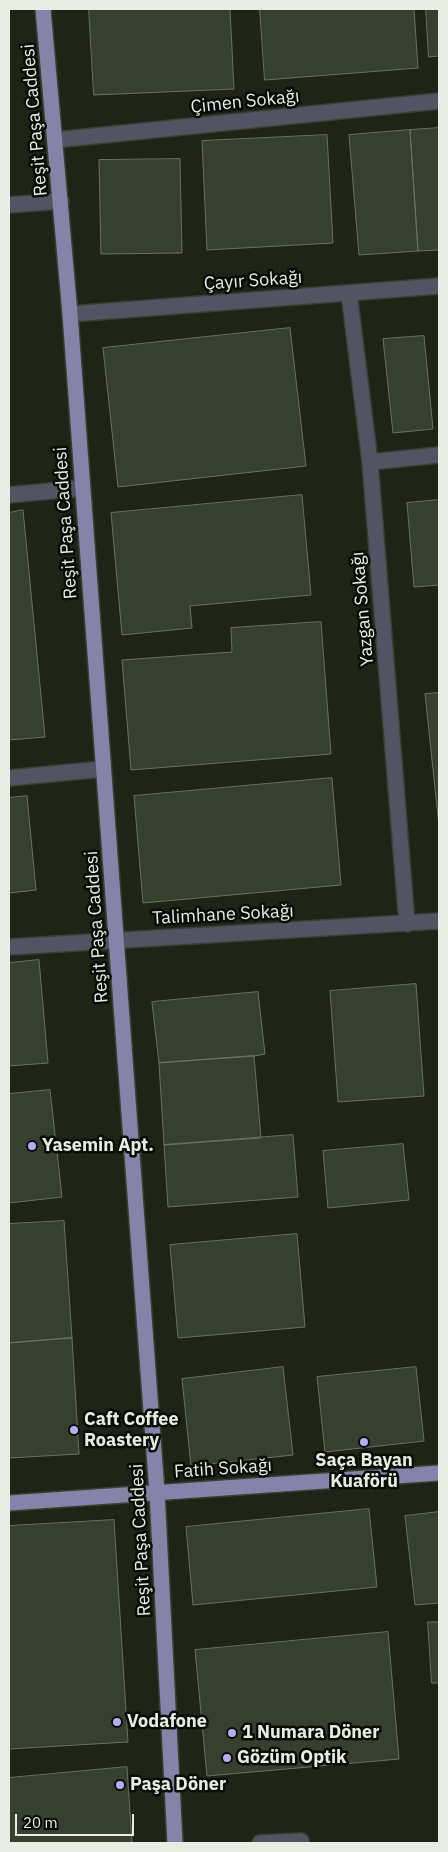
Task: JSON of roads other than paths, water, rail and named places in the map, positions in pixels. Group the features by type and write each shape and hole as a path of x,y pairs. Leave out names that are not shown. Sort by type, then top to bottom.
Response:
{"main road":[{"name":"Reşit Paşa Caddesi","path":"43,9 70,314 157,1492 175,1843"},
{"name":"Fatih Sokağı","path":"9,1503 439,1473"}],"street":[{"name":"Çimen Sokağı","path":"55,140 439,101"},
{"path":"9,205 61,201"},
{"name":"Çayır Sokağı","path":"70,314 439,286"},
{"name":"Yazgan Sokağı","path":"349,293 370,462 407,924"},
{"path":"370,462 439,455"},
{"path":"9,495 82,488"},
{"path":"9,778 103,769"},
{"name":"Talimhane Sokağı","path":"9,947 439,922"},
{"path":"260,1843 301,1841"}],"place":[{"name":"Yasemin Apt.","path":"32,1146"},
{"name":"Caft Coffee Roastery","path":"74,1430"},
{"name":"Saça Bayan Kuaförü","path":"364,1442"},
{"name":"Vodafone","path":"117,1722"},
{"name":"1 Numara Döner","path":"232,1733"},
{"name":"Gözüm Optik","path":"227,1758"},
{"name":"Paşa Döner","path":"120,1785"}]}
